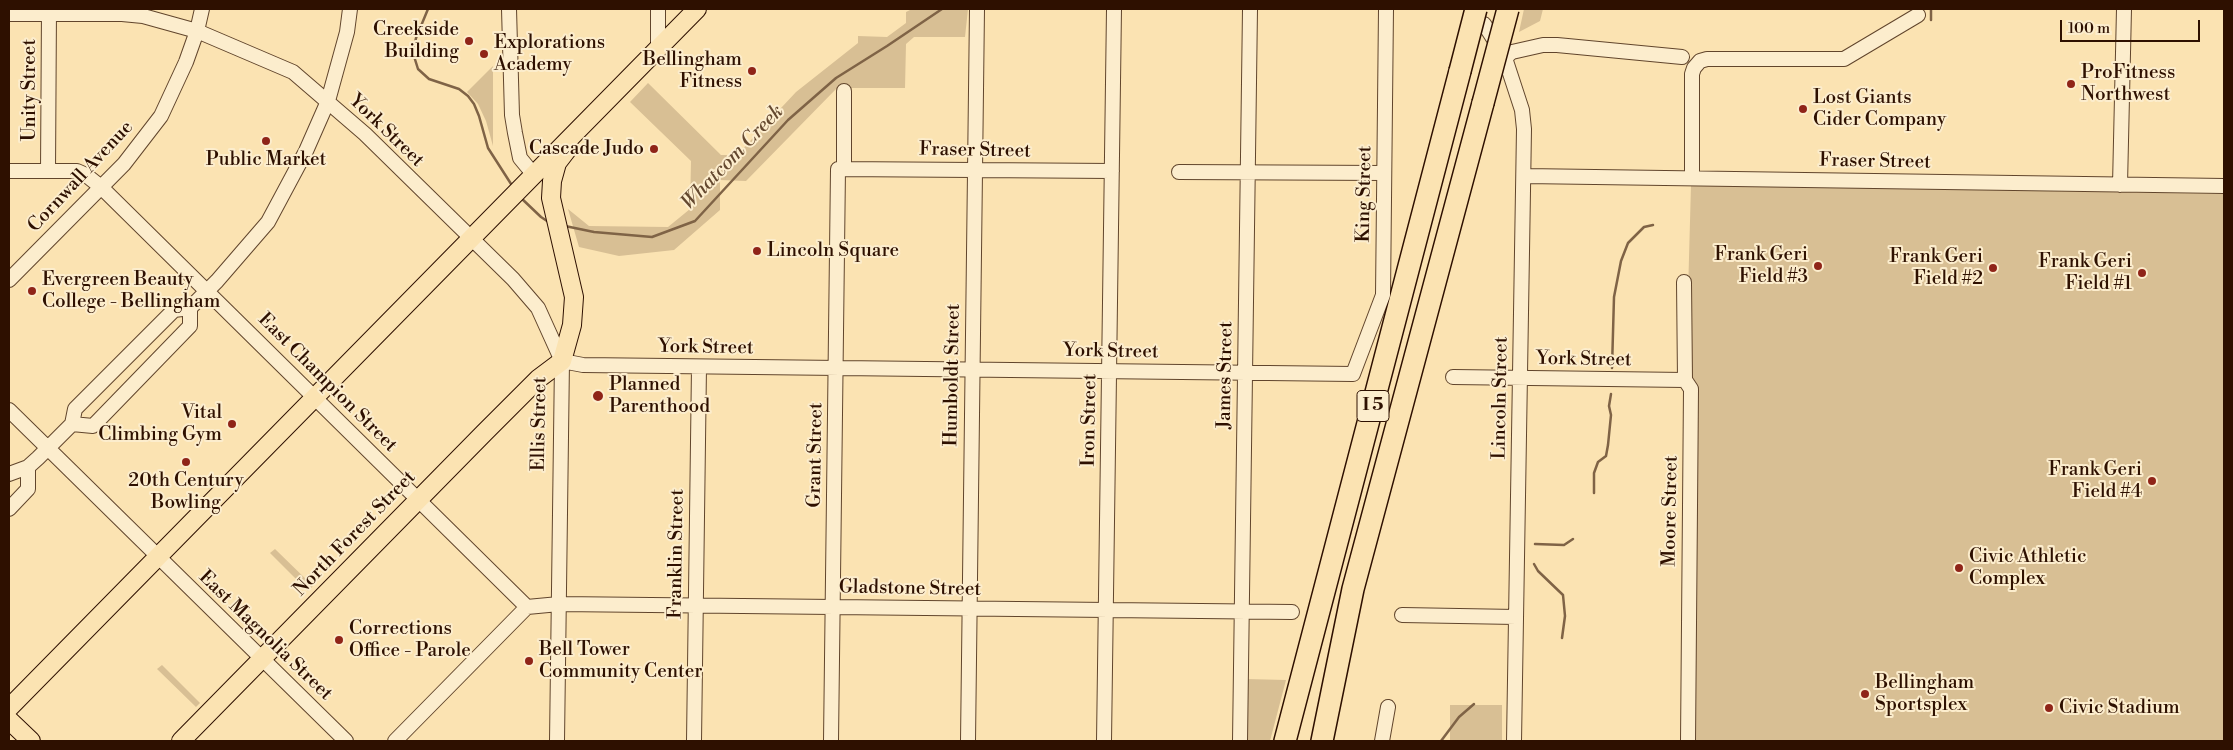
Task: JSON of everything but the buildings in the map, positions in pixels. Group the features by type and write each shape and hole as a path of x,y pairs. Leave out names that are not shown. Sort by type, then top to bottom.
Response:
{"highway":[{"name":"I 5","path":"1315,741 1338,660 1353,589 1508,9"},
{"name":"I 5","path":"1285,741 1460,71 1480,16"},
{"path":"1322,741 1338,660"}],"main road":[{"path":"9,708 470,239 588,122 697,9"},
{"name":"Ellis Street","path":"562,361 574,308 573,291 552,206 551,191 557,164 588,122"},
{"name":"North Forest Street","path":"181,741 538,379 562,361"},
{"path":"9,720 30,741"}],"street":[{"name":"Cornwall Avenue","path":"9,280 124,164 166,109 197,31 202,9"},
{"path":"9,474 28,468 72,424 75,410 174,310 190,308 207,292 268,222 306,151 328,101 347,32 350,9"},
{"path":"509,9 512,115 520,158 533,176"},
{"path":"658,9 658,49"},
{"name":"Humboldt Street","path":"968,741 977,9"},
{"name":"Iron Street","path":"1104,741 1114,9"},
{"name":"James Street","path":"1240,741 1250,9"},
{"name":"King Street","path":"1352,374 1383,295 1386,9"},
{"path":"2120,185 2124,9"},
{"name":"York Street","path":"9,14 49,11 143,16 197,31 293,72 365,134 470,239 513,279 538,308 562,361 582,365 1352,374"},
{"name":"Unity Street","path":"48,171 49,11"},
{"path":"1692,178 1692,74 1700,61 1707,59 1844,59 1918,15"},
{"path":"1480,16 1493,38"},
{"name":"Lincoln Street","path":"1514,741 1524,129 1522,110 1504,58 1512,52 1543,45 1682,56"},
{"name":"Grant Street","path":"831,741 836,368 844,91"},
{"name":"Fraser Street","path":"841,169 1112,171"},
{"name":"East Champion Street","path":"9,171 77,171 86,175 101,187 527,607"},
{"path":"1180,172 1384,174"},
{"name":"Fraser Street","path":"1524,176 2224,186"},
{"name":"Moore Street","path":"1684,282 1685,380 1691,390 1688,741"},
{"path":"72,424 93,426 190,326 190,308"},
{"name":"Ellis Street","path":"557,741 562,361"},
{"name":"Franklin Street","path":"694,741 699,366"},
{"name":"York Street","path":"1452,376 1685,380"},
{"name":"East Magnolia Street","path":"9,410 346,741"},
{"path":"9,509 28,489 28,468"},
{"name":"Gladstone Street","path":"527,607 559,604 1292,612"},
{"path":"395,741 527,607"},
{"path":"1402,615 1516,617"},
{"path":"1382,741 1388,707"}],"shaded area":[{"path":"912,9 968,9 965,37 914,37 906,44 905,88 837,88 746,181 720,180 720,210 674,250 619,256 579,247 568,209 589,226 668,227 690,209 691,161 630,102 648,83 721,155 737,155 796,92 858,43 858,36 887,37 906,23 906,12"},
{"path":"1524,9 1543,9 1540,21 1519,32"},
{"path":"493,66 493,146 486,121 478,104 467,92"},
{"name":"Civic Athletic Complex","path":"1691,185 2224,194 2224,741 1692,741 1686,367"},
{"path":"275,549 313,586 308,591 270,553"},
{"path":"162,665 200,703 196,707 157,669"},
{"path":"1246,679 1286,680 1270,741 1245,741"},
{"path":"1450,705 1502,705 1502,741 1450,741"}],"waterway":[{"name":"Whatcom Creek","path":"428,9 416,38 413,53 418,69 429,79 459,89 468,96 479,116 488,148 513,187"},
{"name":"Whatcom Creek","path":"565,226 594,232 652,237 695,221 788,120 836,78 942,9"},
{"path":"1931,9 1931,20"},
{"name":"Whatcom Creek","path":"520,197 550,223"},
{"path":"1612,368 1614,297 1621,261 1628,243 1644,227 1653,225"},
{"path":"1594,493 1594,473 1598,462 1606,456 1608,445 1611,394"},
{"path":"1535,544 1564,545 1573,539"},
{"path":"1534,564 1538,571 1563,595 1565,616 1562,638"},
{"path":"1441,741 1459,717 1474,704"}],"place":[{"name":"Creekside Building","path":"469,41"},
{"name":"Explorations Academy","path":"484,54"},
{"name":"Bellingham Fitness","path":"752,71"},
{"name":"ProFitness Northwest","path":"2071,84"},
{"name":"Lost Giants Cider Company","path":"1803,109"},
{"name":"Public Market","path":"266,141"},
{"name":"Cascade Judo","path":"654,149"},
{"name":"Lincoln Square","path":"757,251"},
{"name":"Frank Geri Field #3","path":"1818,266"},
{"name":"Frank Geri Field #2","path":"1993,268"},
{"name":"Frank Geri Field #1","path":"2142,273"},
{"name":"Evergreen Beauty College - Bellingham","path":"32,291"},
{"name":"Planned Parenthood","path":"598,396"},
{"name":"Vital Climbing Gym","path":"232,424"},
{"name":"20th Century Bowling","path":"186,462"},
{"name":"Frank Geri Field #4","path":"2152,481"},
{"name":"Civic Athletic Complex","path":"1959,568"},
{"name":"Corrections Office - Parole","path":"339,640"},
{"name":"Bell Tower Community Center","path":"529,661"},
{"name":"Bellingham Sportsplex","path":"1865,694"},
{"name":"Civic Stadium","path":"2049,708"}]}
